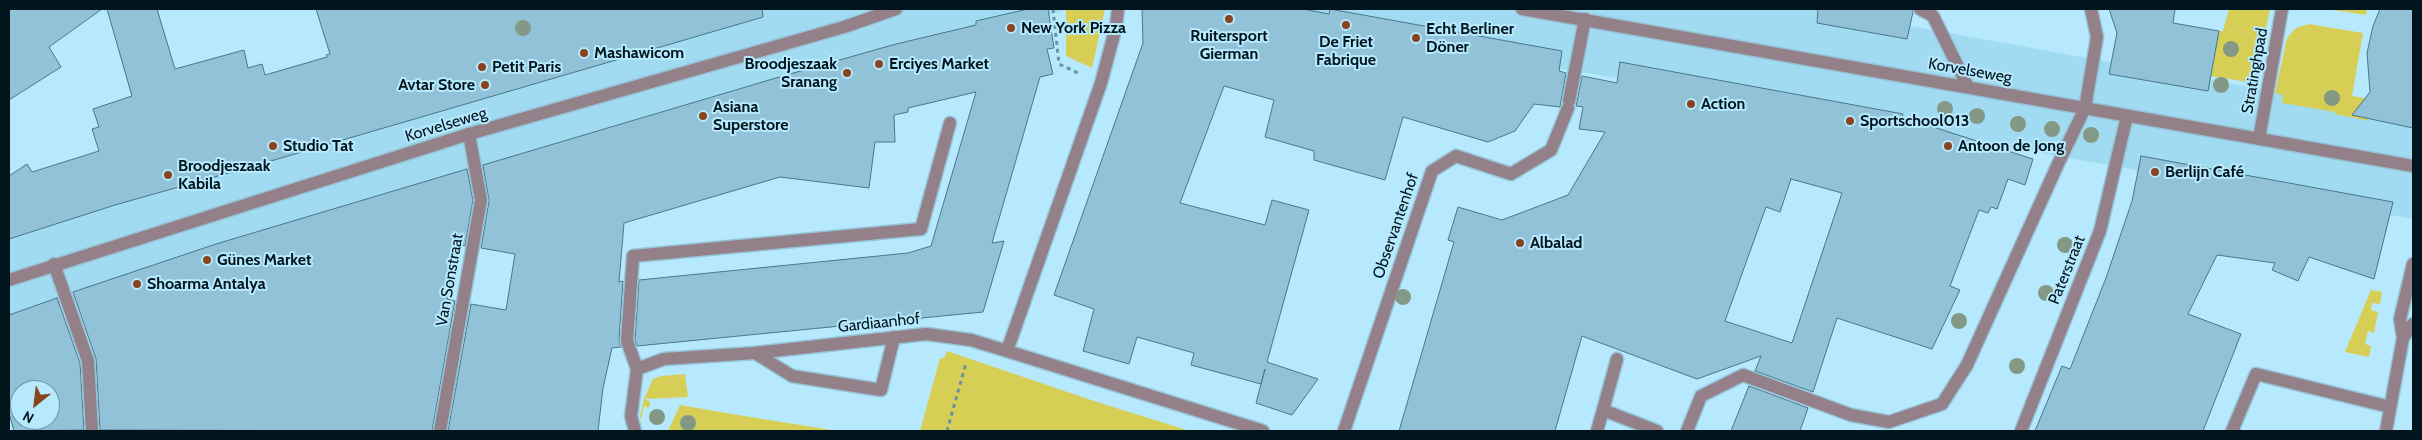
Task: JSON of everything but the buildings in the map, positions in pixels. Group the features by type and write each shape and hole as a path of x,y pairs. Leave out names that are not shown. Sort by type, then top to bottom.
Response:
{"street":[{"name":"Korvelseweg","path":"9,280 54,264 469,134 844,27 896,9"},
{"path":"1118,9 1116,27 1101,83 1007,351 1263,431"},
{"name":"Korvelseweg","path":"1522,9 2413,166"},
{"path":"1920,9 1933,16 1968,88"},
{"name":"Stratinghpad","path":"2259,139 2282,9"},
{"path":"1687,431 1701,396 1743,375 1851,415 1890,422 1942,404 1967,365 2085,108 2098,37 2094,10"},
{"name":"Observantenhof","path":"1344,431 1432,171 1456,156 1511,174 1551,150 1569,105 1585,19"},
{"name":"Paterstraat","path":"2020,431 2100,231 2127,116"},
{"path":"634,431 630,416 637,369 627,341 633,256 921,229 950,123"},
{"name":"Van Sonstraat","path":"440,431 481,200 469,134"},
{"path":"54,264 88,360 92,431"},
{"path":"2386,431 2403,338 2400,319 2413,264"},
{"path":"2403,338 2413,324"},
{"name":"Gardiaanhof","path":"637,369 664,359 755,354 926,334 971,340 1007,351"},
{"path":"755,354 792,376 881,390 894,337"},
{"path":"1597,431 1617,359"},
{"path":"2234,431 2232,431 2256,374 2390,407"},
{"path":"1603,410 1657,431"}],"path":[{"path":"1053,9 1059,64 1101,83"},
{"path":"947,431 971,340"}],"shaded area":[{"path":"737,9 1069,9 882,62 617,144 46,310 9,330 9,228 170,172 454,93"},
{"path":"1066,9 1105,9 1092,68 1066,56"},
{"path":"1201,9 1816,9 2315,99 2413,119 2413,219 1623,79"},
{"path":"2229,9 2270,9 2254,83 2211,76 2219,31 2223,31"},
{"path":"2326,9 2367,9 2366,15"},
{"path":"2309,24 2363,33 2352,96 2365,98 2361,105 2364,116 2369,121 2335,114 2335,112 2282,103 2283,95 2275,93 2287,38 2296,28"},
{"path":"2371,290 2382,292 2380,304 2372,303 2371,310 2378,312 2374,333 2368,331 2365,344 2371,346 2369,357 2345,352"},
{"path":"947,351 1097,402 1190,431 920,431 940,358 944,358"},
{"path":"685,374 688,397 645,399 650,402 649,408 644,406 641,419 643,431 640,416 644,399 653,379 661,376"},
{"path":"680,405 738,415 838,431 668,431"}],"place":[{"name":"Ruitersport Gierman","path":"1229,19"},
{"name":"De Friet Fabrique","path":"1346,25"},
{"name":"New York Pizza","path":"1011,28"},
{"name":"Echt Berliner Döner","path":"1416,38"},
{"name":"Mashawicom","path":"584,53"},
{"name":"Erciyes Market","path":"879,64"},
{"name":"Petit Paris","path":"482,67"},
{"name":"Broodjeszaak Sranang","path":"847,73"},
{"name":"Avtar Store","path":"485,85"},
{"name":"Action","path":"1691,104"},
{"name":"Asiana Superstore","path":"703,116"},
{"name":"Sportschool013","path":"1850,121"},
{"name":"Studio Tat","path":"273,146"},
{"name":"Antoon de Jong","path":"1948,146"},
{"name":"Berlijn Café","path":"2155,172"},
{"name":"Broodjeszaak Kabila","path":"168,175"},
{"name":"Albalad","path":"1520,243"},
{"name":"Günes Market","path":"207,260"},
{"name":"Shoarma Antalya","path":"137,284"}]}
